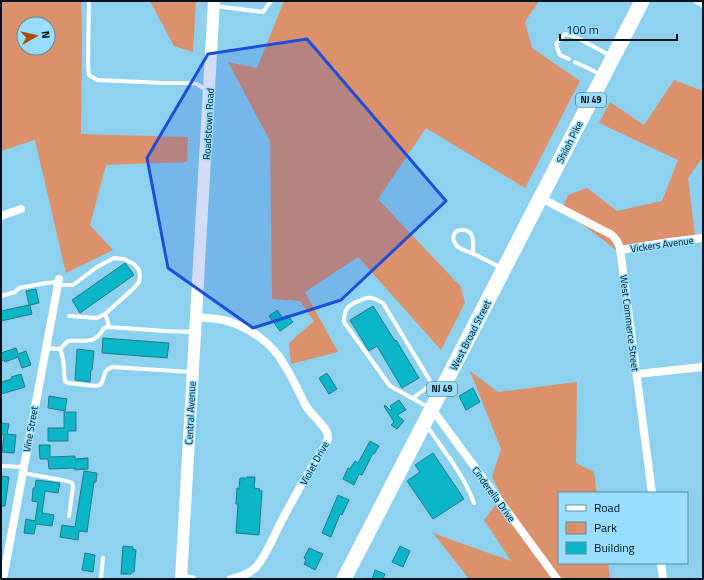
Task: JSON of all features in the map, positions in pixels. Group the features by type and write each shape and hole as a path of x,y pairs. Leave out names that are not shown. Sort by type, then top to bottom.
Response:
{"highway":[{"name":"Shiloh Pike","path":"541,198 642,1"},
{"name":"West Broad Street","path":"344,579 428,416 437,387 504,269 541,198"}],"main road":[{"name":"Roadstown Road","path":"200,248 214,3"},
{"name":"Central Avenue","path":"185,579 193,372 200,248"}],"street":[{"name":"West Commerce Street","path":"541,198 612,235 617,241 620,250 652,492"},
{"path":"1,216 22,209"},
{"name":"Vickers Avenue","path":"620,250 703,238"},
{"name":"Vine Street","path":"2,579 58,282"},
{"name":"Violet Drive","path":"196,317 212,318 233,323 265,341 285,365 307,408 328,433 326,443 257,566 248,574 231,579"},
{"path":"637,374 703,367"},
{"name":"Cinderella Drive","path":"428,416 557,579"},
{"path":"661,564 663,579"}],"lane":[{"path":"89,1 89,75 97,80 197,84 210,93"},
{"path":"214,3 263,12 271,1"},
{"path":"695,1 703,6"},
{"path":"569,59 560,55 556,44 565,34 574,36 613,57"},
{"path":"575,62 603,75"},
{"path":"473,253 473,239 470,232 463,230 454,234 453,241 455,245 504,269"},
{"path":"1,296 15,292 19,288 46,283 58,282 73,285 97,267 114,258 124,259 134,264 139,270 139,282 105,314 96,318 69,316"},
{"path":"413,398 437,387 383,303 374,298 353,303 348,307 344,314 344,322 390,386 413,398 428,416 470,490 474,503"},
{"path":"105,314 109,326"},
{"path":"46,348 60,349 68,341 90,341 101,334 104,328 109,326 195,332"},
{"path":"60,349 63,355 64,381 68,383 100,386 103,382 104,374 108,368 112,367 193,372"},
{"path":"1,466 23,470 72,483 73,487 69,516"},
{"path":"101,579 103,558"}],"highlighted area":[{"path":"307,39 446,201 341,300 253,328 168,268 147,158 208,54"}],"green space":[{"path":"1,1 81,1 81,134 188,137 187,162 106,165 90,225 113,250 66,273 35,140 1,151"},
{"path":"150,1 196,1 193,52 174,46"},
{"path":"284,1 539,1 525,22 532,48 580,81 525,188 426,128 378,199 461,287 465,303 441,350 358,257 305,292 338,352 291,364 289,343 314,321 300,301 272,299 270,141 228,62 257,68"},
{"path":"674,80 703,91 703,157 688,178 696,242 619,252 562,209 568,195 587,188 617,211 662,201 678,160 599,123 610,102 644,125"},
{"path":"470,371 498,392 577,382 576,463 594,472 597,492 558,492 558,564 608,564 610,579 469,579 433,533 511,561 484,520 502,497 492,477 501,449"}],"building":[{"path":"125,263 134,275 80,313 72,300"},
{"path":"36,289 39,303 30,305 32,314 1,321 1,311 29,305 26,291"},
{"path":"373,306 419,378 402,388 377,346 369,351 350,320"},
{"path":"277,310 283,318 287,315 293,322 280,331 269,316"},
{"path":"103,338 169,343 167,358 102,353"},
{"path":"16,348 18,354 26,351 31,365 22,368 18,357 5,362 4,360 1,361 1,353"},
{"path":"77,349 94,351 90,382 75,380"},
{"path":"327,373 337,389 329,394 319,378"},
{"path":"21,374 25,387 1,394 1,382 12,379 11,377"},
{"path":"473,388 480,402 466,410 459,396"},
{"path":"49,396 67,399 65,411 48,408"},
{"path":"399,400 406,410 397,415 404,421 397,429 391,425 394,422 384,406 385,405 390,410 392,409 390,406"},
{"path":"64,412 76,412 76,431 68,431 68,441 48,441 48,428 64,428"},
{"path":"1,423 9,424 7,434 16,435 14,453 2,452 4,435 1,434"},
{"path":"370,441 379,446 374,454 373,453 362,475 359,474 354,485 343,479 348,468 350,469 355,461 358,463"},
{"path":"39,445 50,445 50,457 75,456 75,459 88,458 88,469 49,469 48,459 40,459"},
{"path":"433,453 464,499 433,519 407,481 420,472 415,465"},
{"path":"84,471 97,473 96,482 94,482 87,532 79,531 78,540 60,537 62,525 75,527"},
{"path":"1,476 9,477 5,506 1,506"},
{"path":"255,477 254,488 262,491 259,535 236,533 238,504 236,504 237,488 239,489 240,478"},
{"path":"36,480 60,483 58,493 45,491 42,513 54,515 52,526 36,524 34,534 24,533 26,519 35,521 38,502 32,501 33,488 35,488"},
{"path":"338,495 349,500 342,515 340,514 331,537 322,533"},
{"path":"123,546 133,547 133,549 136,550 134,572 131,574 121,574"},
{"path":"400,546 410,551 403,567 392,562"},
{"path":"309,548 323,554 315,570 304,564 306,560 304,558"},
{"path":"85,553 95,555 93,572 82,570"},
{"path":"375,570 385,574 383,579 372,579"}]}
